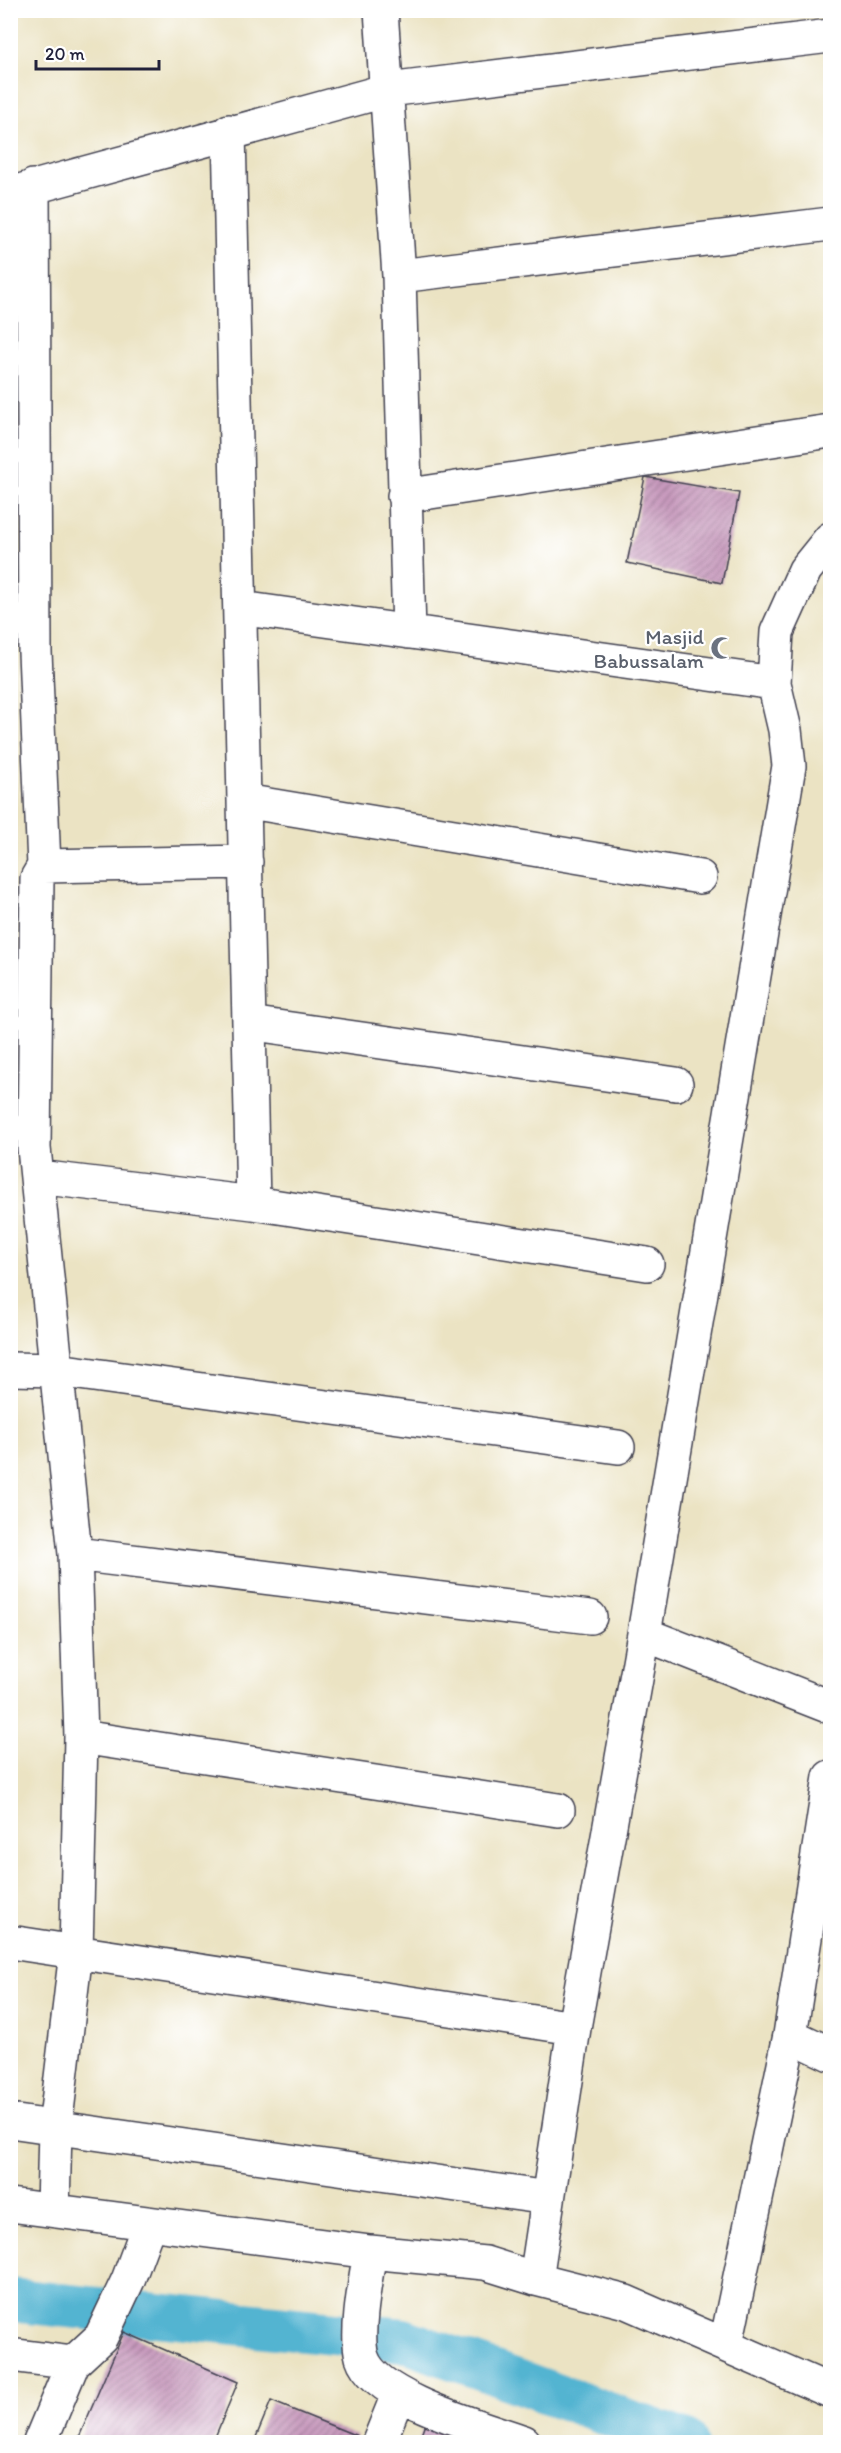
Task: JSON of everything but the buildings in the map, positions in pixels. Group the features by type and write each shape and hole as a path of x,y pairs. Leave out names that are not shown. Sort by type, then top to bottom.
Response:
{"street":[{"path":"381,10 399,276 409,632"},
{"path":"53,2209 55,2128 76,1952 81,1737 75,1554 57,1370 30,1159 30,874 23,652 22,190 229,131 388,90 831,36"},
{"path":"229,131 253,1203"},
{"path":"399,276 831,224"},
{"path":"404,496 831,431"},
{"path":"536,2279 574,2028 644,1634 789,766 785,730 774,683 777,632 805,570 831,539"},
{"path":"240,608 774,683"},
{"path":"244,801 700,877"},
{"path":"30,874 246,862"},
{"path":"249,1023 676,1084"},
{"path":"30,1159 253,1203 647,1264"},
{"path":"10,1369 57,1370 618,1447"},
{"path":"75,1554 590,1617"},
{"path":"644,1634 831,1707"},
{"path":"81,1737 558,1810"},
{"path":"726,2344 790,2035 831,1777"},
{"path":"10,1942 574,2028"},
{"path":"790,2035 831,2054"},
{"path":"10,2121 548,2198"},
{"path":"10,2205 370,2252 485,2263 536,2279 626,2302 831,2391"},
{"path":"40,2442 73,2363 101,2337 128,2280 150,2224"},
{"path":"370,2252 361,2309 362,2357 377,2378 398,2395 524,2442"},
{"path":"10,2355 73,2363"},
{"path":"379,2442 398,2395"}],"waterway":[{"path":"10,2300 403,2340 686,2442"}],"place":[{"name":"Masjid Babussalam","path":"722,648"}]}
